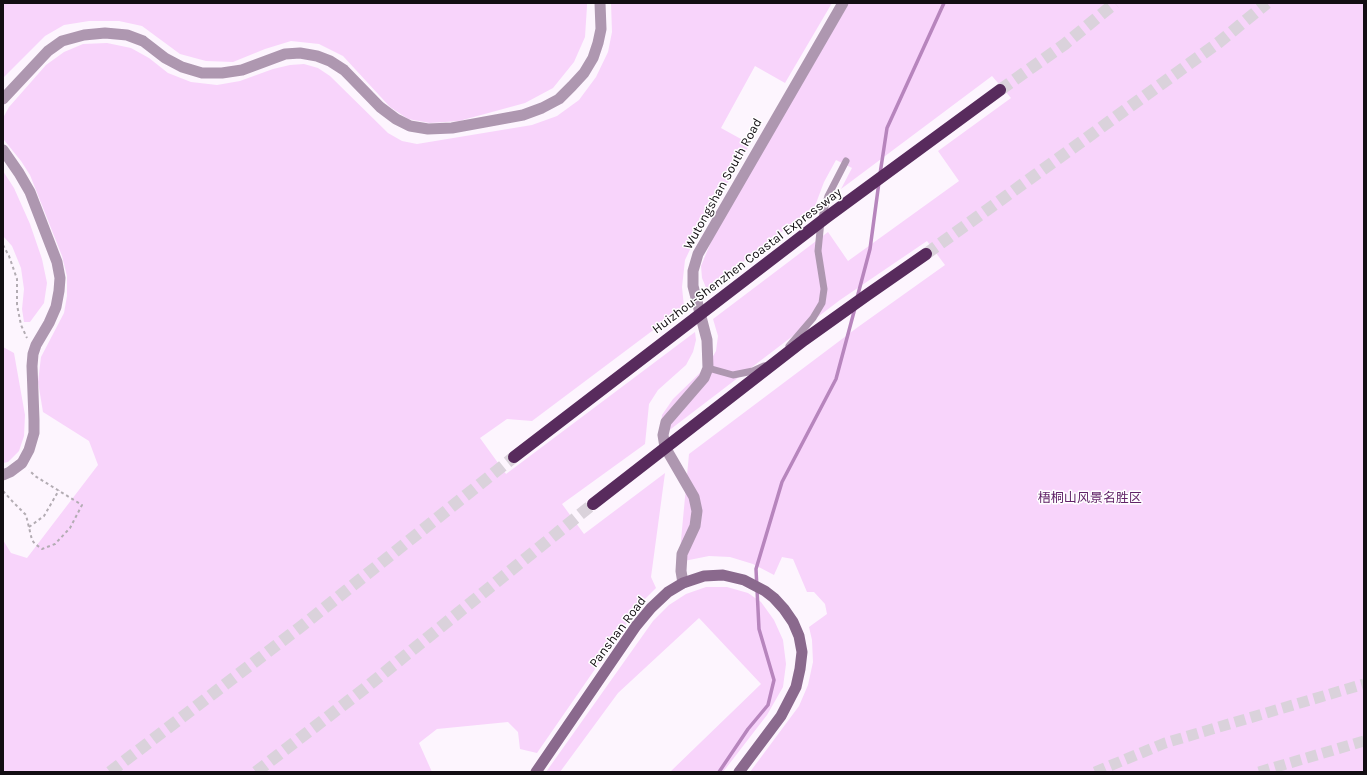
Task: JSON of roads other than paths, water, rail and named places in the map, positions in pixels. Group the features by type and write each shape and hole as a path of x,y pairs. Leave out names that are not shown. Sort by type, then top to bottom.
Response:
{"highway":[{"name":"Huizhou-Shenzhen Coastal Expressway","path":"514,457 827,217 1000,90"},
{"path":"593,504 804,340 926,254"}],"main road":[{"name":"Panshan Road","path":"536,772 636,626 651,608 668,592 683,583 704,576 723,575 744,580 765,591 784,609 793,622 802,652 796,687 781,716 739,772"}],"street":[{"path":"3,99 48,51 62,41 84,35 105,33 126,36 143,42 165,58 182,67 202,73 222,73 242,70 285,54 300,53 317,56 330,61 344,70 380,107 396,119 410,126 428,129 452,128 523,115 542,108 559,98 584,73 593,58 601,29 600,3"},
{"name":"Wutongshan South Road","path":"708,368 706,334 693,286 693,272 698,254 843,3"},
{"path":"3,150 30,192 57,262 60,278 56,307 49,323 36,345 33,354 34,432 29,450 22,463 10,472 3,475"},
{"path":"683,583 681,571 682,554 695,526 697,511 694,498 665,447 663,435 666,422 704,378 708,368"}],"lane":[{"path":"708,368 733,375 753,371 771,363 785,351 813,318 822,303 824,289 818,251 821,221 828,196 846,161"}],"waterway":[{"path":"880,174 887,128 944,3"},
{"path":"857,298 870,249 879,182"},
{"path":"719,772 748,729 768,705 774,680 759,629 756,569 782,482 836,379 855,308"}],"tunnel":[{"path":"1000,90 1065,44 1115,3"},
{"path":"926,254 1218,43 1267,3"},
{"path":"110,772 303,625 514,457"},
{"path":"256,772 364,689 593,504"},
{"path":"1095,772 1165,743 1364,684"},
{"path":"1259,772 1364,741"}],"park label":[{"name":"梧桐山风景名胜区","path":"1090,498"}]}
